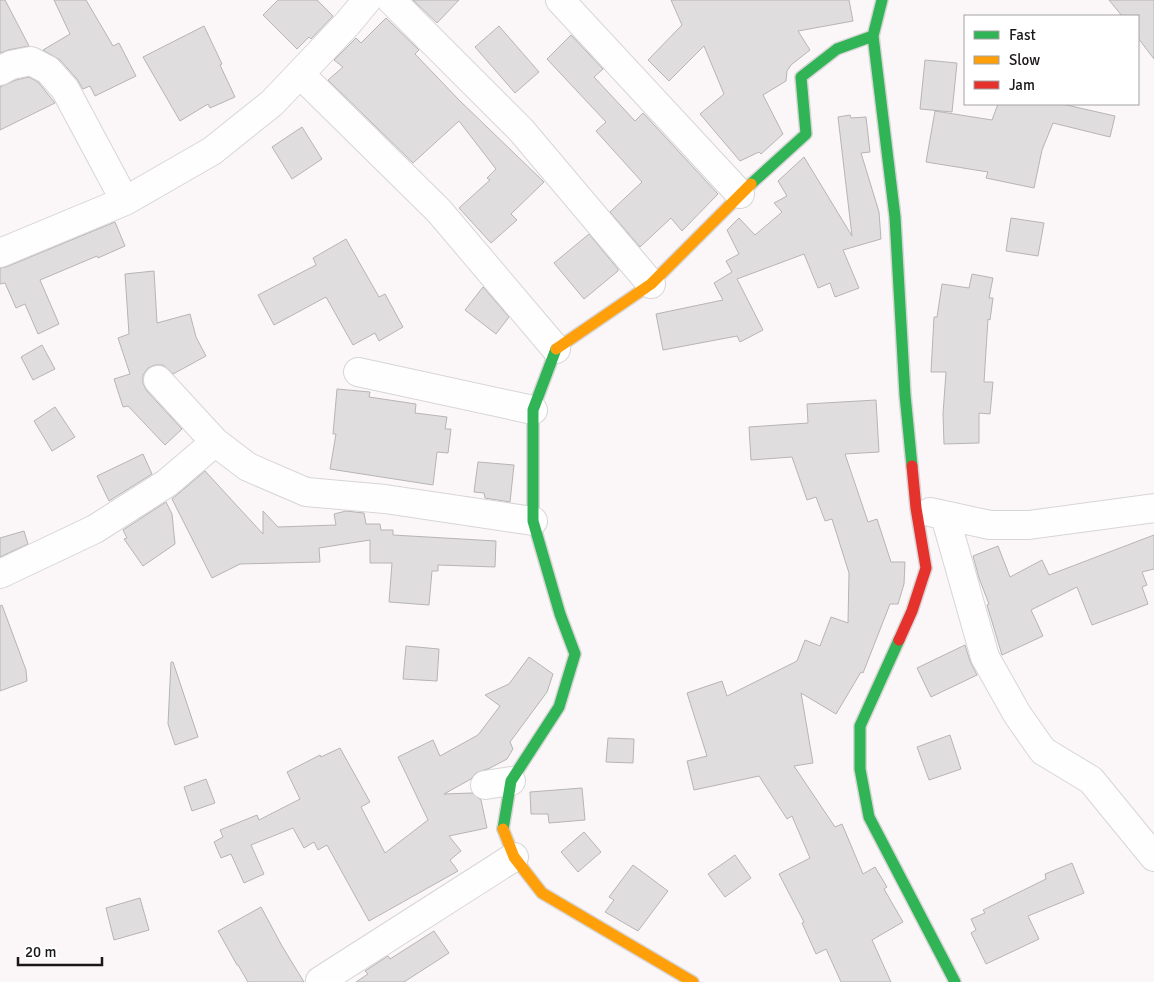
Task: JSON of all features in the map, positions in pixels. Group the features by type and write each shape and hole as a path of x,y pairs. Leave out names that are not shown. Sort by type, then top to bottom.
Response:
{"street":[{"path":"0,252 125,201 212,151 272,103 348,23 367,0"},
{"path":"390,0 521,130 651,284"},
{"path":"560,0 740,194"},
{"path":"882,0 873,36 895,217 905,395 916,508 926,568 912,611 860,726 860,769 869,817 955,982"},
{"path":"677,978 542,893 514,857 503,830 498,783 559,707 575,654 560,614 533,521 533,410 556,349 651,284 740,194 806,134 800,77 837,49 873,36"},
{"path":"0,71 10,65 31,61 48,70 65,89 125,201"},
{"path":"300,74 439,211 556,349"},
{"path":"358,372 533,410"},
{"path":"158,380 215,442 248,467 306,492 385,499 533,521"},
{"path":"0,574 95,529 167,483 215,442"},
{"path":"916,508 990,525 1029,525 1154,508"},
{"path":"945,516 985,657 1017,714 1043,751 1091,780 1154,857"},
{"path":"320,981 514,857"}],"building":[{"path":"0,0 5,0 29,46 0,53"},
{"path":"54,0 86,0 113,46 119,43 136,76 95,96 90,86 83,89 77,79 60,60 43,50 70,34"},
{"path":"278,0 317,0 333,16 311,39 309,37 297,49 263,15"},
{"path":"413,0 459,0 437,23"},
{"path":"671,0 849,0 853,21 798,31 810,50 791,65 787,71 786,81 763,95 783,134 761,154 759,152 740,161 700,114 724,94 704,46 669,81 648,60 682,25"},
{"path":"1109,0 1154,0 1154,59 1139,39 1139,15 1121,15"},
{"path":"386,18 419,50 415,54 459,100 544,182 511,214 517,220 491,243 459,208 490,180 487,178 496,169 459,121 413,163 328,80 343,67 334,60 356,38 361,43"},
{"path":"204,26 235,97 210,108 208,104 180,121 143,57"},
{"path":"499,26 539,72 515,93 475,47"},
{"path":"571,35 603,69 594,77 635,121 643,113 718,194 682,231 671,218 640,247 610,212 642,182 596,131 606,122 547,59"},
{"path":"925,60 957,63 952,112 920,109"},
{"path":"29,77 38,82 55,103 0,130 0,87"},
{"path":"998,105 1066,105 1115,116 1110,137 1053,123 1042,150 1034,188 986,178 988,172 926,162 935,111 992,120"},
{"path":"850,115 851,118 866,117 870,152 861,153 879,212 881,239 843,250 859,288 835,297 830,283 818,288 804,254 737,279 763,330 740,342 737,336 663,350 656,314 723,300 714,283 732,272 726,261 739,254 727,230 739,218 755,235 782,212 774,203 787,196 778,181 804,157 852,236 838,117"},
{"path":"302,127 322,159 292,179 272,147"},
{"path":"1011,218 1044,223 1038,256 1006,251"},
{"path":"115,222 125,246 40,280 59,324 38,334 25,304 16,308 5,283 0,284 0,268"},
{"path":"589,234 618,271 584,299 554,263"},
{"path":"346,239 379,297 385,294 403,327 379,341 375,333 353,345 326,297 274,325 258,295 316,265 313,258"},
{"path":"154,271 157,323 190,314 196,337 206,356 173,374 163,365 155,365 148,368 143,375 143,383 146,390 182,429 165,445 128,406 123,407 114,379 130,374 118,338 129,334 125,274"},
{"path":"972,274 993,278 989,298 993,298 990,320 988,319 984,382 993,382 990,414 979,413 979,443 944,444 943,414 946,372 931,372 934,317 937,317 942,284 969,288"},
{"path":"483,287 509,317 496,334 465,310"},
{"path":"42,345 55,369 33,380 21,357"},
{"path":"337,389 370,392 369,397 416,404 415,413 447,417 445,429 451,429 448,453 437,452 433,485 330,469 336,434 333,434"},
{"path":"876,400 879,452 845,454 868,522 877,519 891,562 905,562 904,584 898,604 890,604 863,673 861,672 836,714 801,693 813,763 794,766 835,827 842,824 863,874 875,867 887,887 884,889 903,922 872,940 891,982 841,982 826,949 816,954 802,923 804,922 779,874 810,858 792,816 787,819 759,776 694,790 687,761 707,756 687,693 722,681 727,696 797,661 805,640 820,646 831,617 848,623 849,573 832,519 825,521 816,497 807,500 792,457 751,460 749,427 808,423 807,404"},
{"path":"55,407 75,437 52,451 34,421"},
{"path":"143,454 152,474 109,501 97,476"},
{"path":"478,462 514,465 510,502 485,498 484,493 474,492"},
{"path":"205,471 263,534 263,511 278,527 336,525 334,514 346,511 364,513 366,524 380,524 381,530 393,530 393,535 496,541 495,567 438,565 438,571 432,571 429,605 389,602 392,563 370,563 370,540 319,548 320,562 240,564 212,578 172,499"},
{"path":"166,502 172,514 175,544 143,566 124,539 127,538 123,530"},
{"path":"24,531 28,544 0,557 0,538"},
{"path":"1154,535 1154,569 1142,572 1147,585 1142,587 1148,604 1092,625 1077,587 1031,610 1043,636 1002,655 987,605 989,604 973,556 998,546 1010,577 1042,560 1049,575"},
{"path":"2,605 26,670 27,681 0,691 0,606"},
{"path":"965,645 977,675 931,697 917,668"},
{"path":"406,646 439,649 437,681 403,679"},
{"path":"529,657 553,674 547,692 510,742 513,749 507,759 476,773 471,779 444,794 472,793 481,800 487,828 449,836 461,851 450,860 458,871 369,921 327,845 318,850 314,842 304,848 293,828 251,845 264,874 244,883 231,854 221,858 214,842 223,837 220,830 257,815 259,820 300,799 287,772 320,755 321,757 340,748 370,802 361,807 385,853 428,820 398,757 433,740 440,756 478,735 500,706 485,695 509,684"},
{"path":"171,662 173,662 198,737 175,745 168,724"},
{"path":"950,735 961,769 929,780 917,747"},
{"path":"608,738 634,739 633,763 606,762"},
{"path":"206,779 215,803 192,811 184,787"},
{"path":"582,788 585,820 549,823 548,814 531,814 530,792"},
{"path":"584,832 601,852 578,872 561,852"},
{"path":"735,855 751,878 725,897 708,874"},
{"path":"1072,863 1084,893 1028,916 1039,939 986,964 971,933 976,930 971,919 985,913 983,910 1046,879 1045,874"},
{"path":"633,865 668,891 638,931 605,912 614,900 609,897"},
{"path":"140,898 149,930 114,940 106,908"},
{"path":"261,907 304,982 248,982 237,965 218,931"},
{"path":"434,931 449,953 404,982 356,982 368,974 365,971 388,956 390,959"}],"traffic: fast":[{"path":"882,0 873,36 895,217 905,395 912,466"},
{"path":"751,184 806,134 801,77 837,49 873,36"},
{"path":"503,829 511,781 559,707 575,654 560,614 533,521 533,410 556,349"},
{"path":"899,640 860,726 860,769 869,817 955,982"}],"traffic: slow":[{"path":"556,349 651,284 751,184"},
{"path":"503,829 514,857 542,893 693,982"}],"traffic: jam":[{"path":"899,640 912,611 926,568 916,508 912,466"}]}
